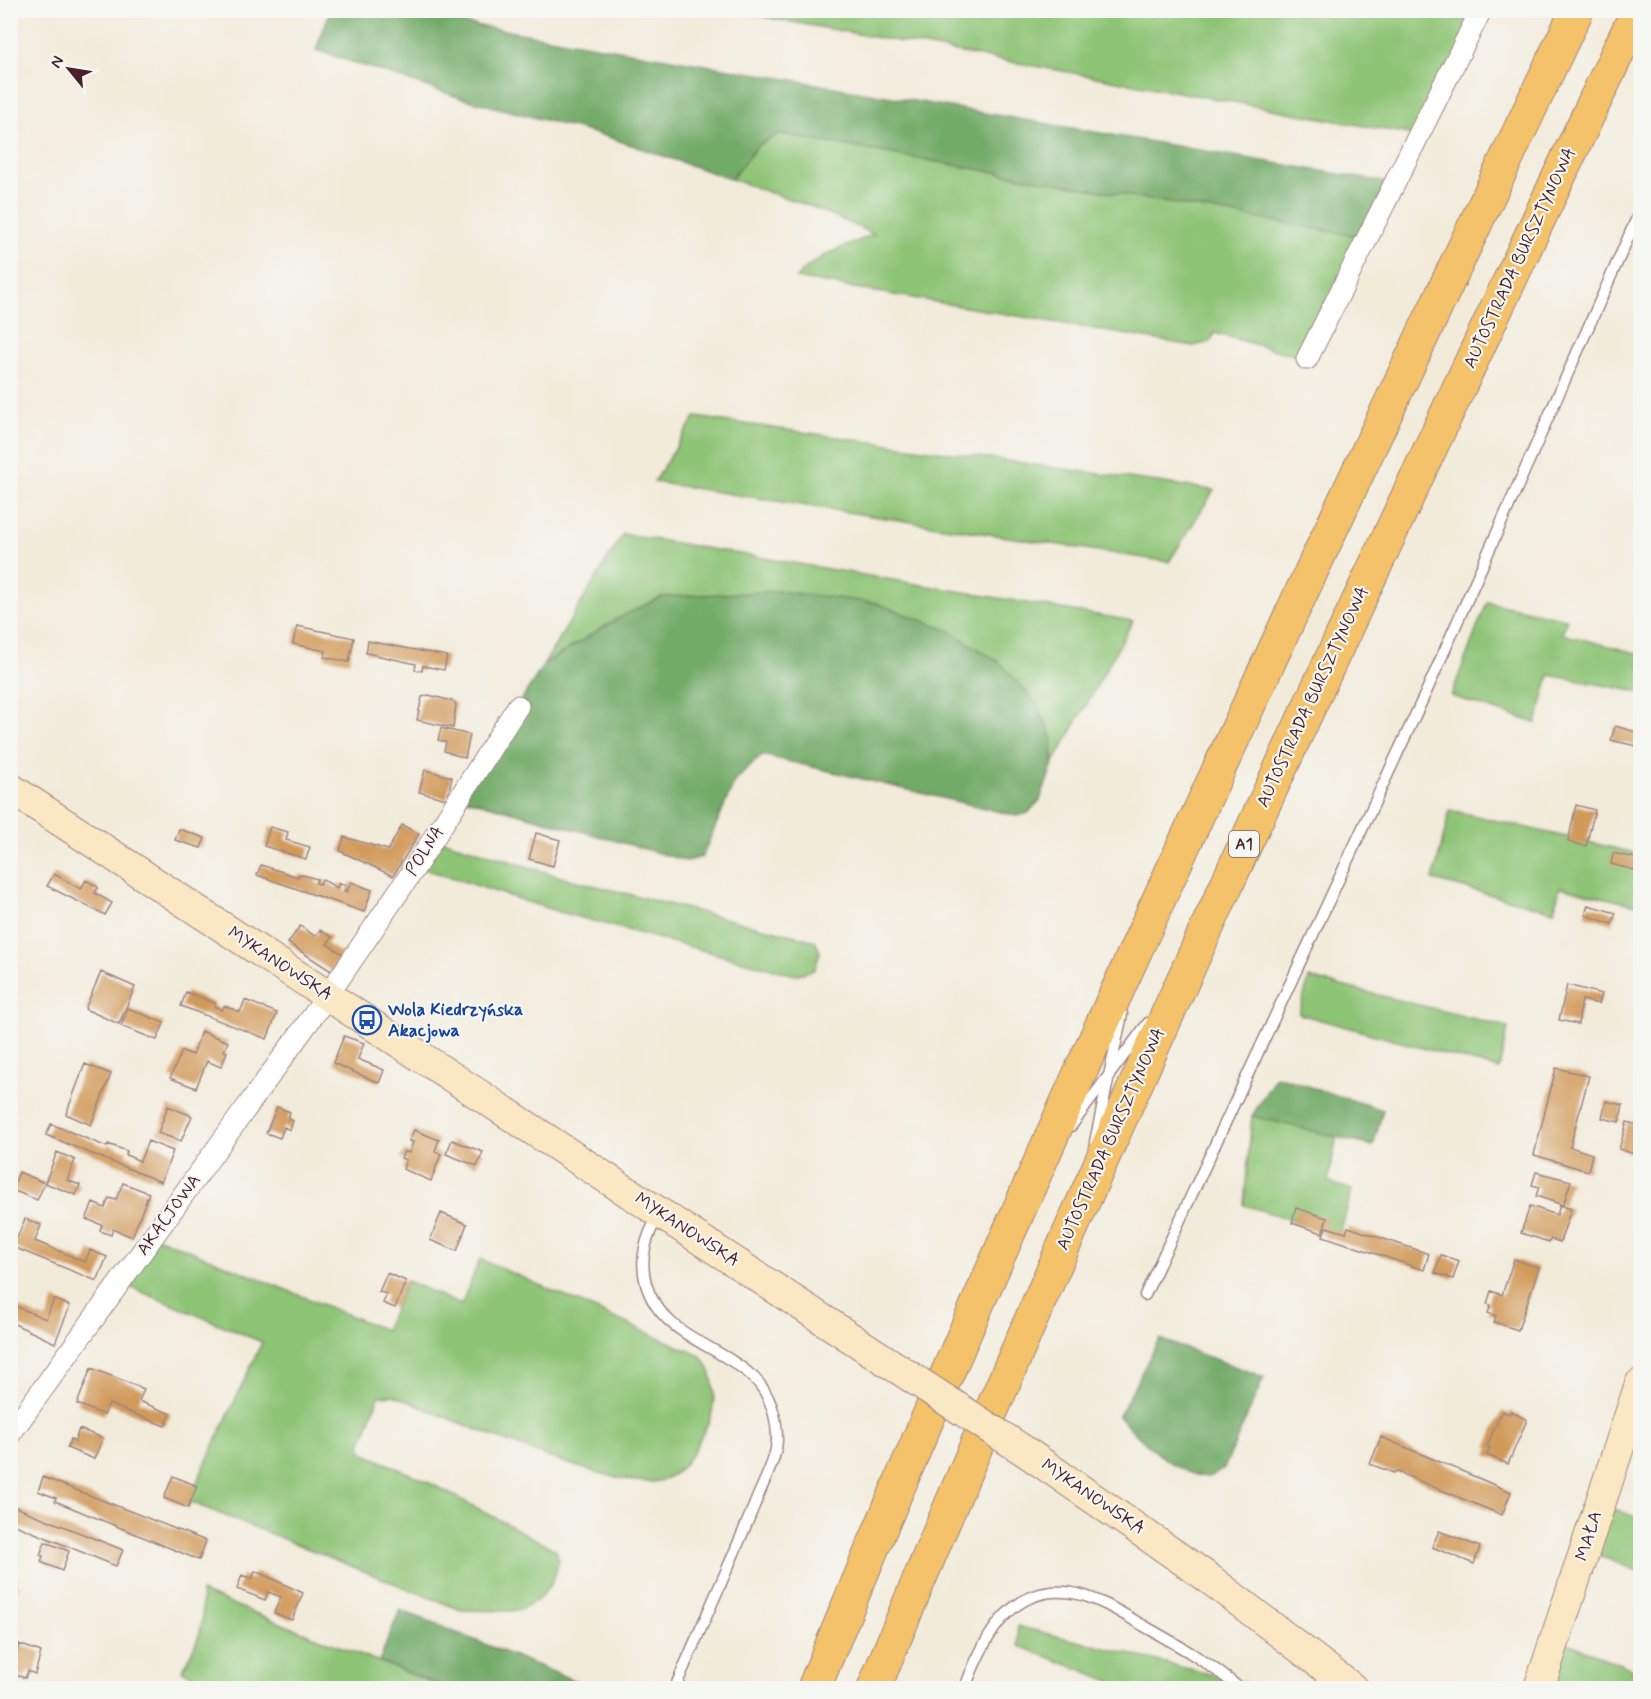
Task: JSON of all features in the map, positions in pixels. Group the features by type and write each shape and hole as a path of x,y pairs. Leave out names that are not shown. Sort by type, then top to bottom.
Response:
{"highway":[{"path":"814,1689 893,1500 1033,1178 1135,952 1310,572 1577,10"},
{"name":"AUTOSTRADA BURSZTYNOWA","path":"874,1689 1083,1201 1186,973 1408,494 1638,10"}],"main road":[{"name":"MYKANOWSKA","path":"10,788 1029,1454 1207,1577 1352,1689"},
{"name":"MAŁA","path":"1539,1689 1641,1384"}],"street":[{"path":"1307,359 1480,10"},
{"name":"POLNA","path":"328,995 416,866 518,706"},
{"name":"AKACJOWA","path":"10,1434 328,995"}],"lane":[{"path":"1145,1295 1427,690 1641,211"},
{"path":"1083,1201 1135,952"},
{"path":"1033,1178 1186,973"},
{"path":"660,1212 648,1234 642,1260 645,1278 655,1306 684,1333 720,1353 754,1378 766,1394 775,1416 777,1442 750,1516 675,1689"},
{"path":"965,1689 974,1664 1002,1617 1018,1603 1038,1594 1077,1594 1107,1605 1211,1665 1239,1689"}],"green space":[{"path":"1449,10 1478,16 1419,136 732,11"},
{"path":"330,11 393,11 1396,184 1369,238 779,134 757,146 731,179 605,136 461,98 316,50"},
{"path":"779,134 1369,238 1307,359 1215,333 1210,342 1193,346 796,278 822,257 874,234 815,208 731,179 757,146"},
{"path":"695,417 1214,490 1169,562 654,482"},
{"path":"623,534 1133,621 1053,764 1052,737 661,597 617,619 544,664"},
{"path":"779,591 876,603 950,631 999,662 1037,703 1052,737 1053,764 1040,800 1028,813 1017,816 762,755 735,781 702,857 687,861 460,797 544,664 617,619 661,597"},
{"path":"1487,602 1567,619 1562,634 1640,654 1640,692 1549,675 1536,723 1451,696"},
{"path":"1450,810 1640,854 1640,906 1560,887 1554,911 1433,880"},
{"path":"435,838 565,878 815,941 820,952 814,970 795,975 556,911 416,866"},
{"path":"1309,978 1508,1027 1499,1069 1299,1014"},
{"path":"1276,1076 1383,1110 1373,1146 1252,1116"},
{"path":"1252,1116 1337,1135 1328,1182 1352,1190 1340,1235 1244,1205"},
{"path":"154,1236 385,1330 407,1281 461,1305 480,1259 701,1356 713,1382 714,1402 709,1421 693,1452 677,1472 662,1480 641,1481 609,1476 571,1465 393,1395 379,1396 361,1445 363,1453 426,1481 556,1550 559,1560 553,1582 538,1600 517,1611 461,1610 188,1501 262,1342 120,1283"},
{"path":"1159,1339 1264,1377 1224,1469 1211,1476 1195,1475 1171,1463 1136,1435 1119,1416"},
{"path":"1599,1503 1640,1519 1640,1572 1585,1550"},
{"path":"201,1592 446,1688 226,1688 182,1671 199,1634 202,1615"},
{"path":"400,1610 593,1688 446,1688 379,1661"},
{"path":"1017,1626 1265,1688 1128,1688 1019,1646"},
{"path":"1555,1638 1640,1672 1640,1688 1539,1688"}],"building":[{"path":"297,626 354,638 349,662 324,657 326,651 293,644"},
{"path":"368,641 447,656 444,670 423,666 422,671 415,670 416,664 366,653"},
{"path":"428,695 456,704 453,728 417,720 422,697"},
{"path":"1615,726 1640,733 1640,747 1611,740"},
{"path":"441,728 470,735 465,758 444,751 446,742 438,740"},
{"path":"425,770 452,777 447,799 419,792"},
{"path":"1576,805 1595,810 1586,846 1568,842"},
{"path":"402,825 419,834 393,876 340,851 344,837 388,850"},
{"path":"270,827 288,832 286,840 310,847 306,859 264,846"},
{"path":"179,829 205,838 201,848 175,840"},
{"path":"536,833 560,840 553,866 529,859"},
{"path":"1613,853 1640,859 1638,871 1611,864"},
{"path":"261,865 298,877 299,874 317,879 316,883 320,884 322,879 337,888 339,883 346,886 344,891 347,892 351,882 372,890 364,912 257,875"},
{"path":"54,874 81,889 86,880 98,887 95,893 112,903 105,915 47,886"},
{"path":"1588,905 1616,913 1612,924 1585,915"},
{"path":"300,926 315,936 320,930 332,937 327,944 343,954 331,971 288,943"},
{"path":"101,972 135,987 119,1024 85,1009"},
{"path":"1567,985 1602,994 1599,1004 1582,1000 1578,1024 1559,1020"},
{"path":"186,992 215,1003 214,1006 222,1010 224,1006 240,1012 245,1000 277,1013 267,1039 181,1006"},
{"path":"128,1008 164,1023 157,1040 121,1026"},
{"path":"201,1031 228,1042 221,1067 207,1061 196,1088 170,1078 182,1051 193,1055"},
{"path":"344,1036 364,1043 358,1059 384,1070 379,1083 333,1063"},
{"path":"85,1064 111,1074 91,1125 66,1114"},
{"path":"1556,1068 1589,1076 1570,1147 1592,1154 1588,1171 1534,1155"},
{"path":"1606,1101 1623,1105 1619,1122 1602,1118"},
{"path":"168,1106 192,1116 181,1141 158,1133"},
{"path":"277,1107 290,1112 288,1119 293,1121 290,1130 284,1127 280,1138 266,1133"},
{"path":"1627,1122 1640,1126 1640,1156 1619,1149"},
{"path":"51,1124 107,1147 108,1144 127,1151 126,1155 140,1161 148,1141 173,1151 161,1182 46,1135"},
{"path":"414,1130 439,1140 435,1151 441,1154 431,1181 403,1169 406,1160 401,1158 404,1151 409,1153 413,1142 409,1141"},
{"path":"452,1140 483,1152 477,1166 446,1154"},
{"path":"57,1152 75,1160 67,1180 80,1185 76,1195 45,1183"},
{"path":"19,1172 45,1183 37,1200 12,1190"},
{"path":"1536,1172 1571,1181 1563,1205 1536,1196 1539,1187 1532,1185"},
{"path":"123,1183 149,1193 132,1237 113,1229 111,1235 100,1231 102,1225 86,1219 93,1203 105,1208 109,1198 116,1200"},
{"path":"1560,1205 1571,1209 1560,1242 1551,1239 1549,1242 1521,1233 1530,1206 1557,1215"},
{"path":"1296,1208 1327,1218 1322,1233 1292,1223"},
{"path":"441,1213 467,1224 457,1251 430,1240"},
{"path":"25,1219 41,1225 35,1241 85,1262 90,1250 107,1257 97,1281 13,1247"},
{"path":"1326,1227 1346,1233 1348,1227 1429,1254 1424,1270 1323,1236"},
{"path":"1441,1255 1459,1261 1453,1279 1435,1273"},
{"path":"1514,1259 1539,1268 1518,1330 1494,1322 1496,1316 1488,1313 1491,1305 1487,1304 1491,1291 1502,1295"},
{"path":"387,1273 406,1281 395,1308 383,1303 387,1294 379,1292"},
{"path":"54,1299 70,1306 55,1343 10,1322 10,1304 46,1319"},
{"path":"91,1368 144,1389 139,1401 171,1414 165,1426 109,1404 104,1415 77,1404"},
{"path":"1502,1411 1509,1414 1511,1411 1527,1420 1508,1464 1487,1455 1490,1447 1487,1446"},
{"path":"79,1429 103,1438 94,1459 67,1448 71,1439 75,1441"},
{"path":"1381,1437 1511,1492 1502,1515 1395,1471 1394,1473 1370,1464"},
{"path":"173,1476 197,1486 188,1508 164,1498"},
{"path":"43,1477 206,1541 199,1560 55,1501 56,1498 38,1491"},
{"path":"10,1505 123,1550 116,1566 10,1523"},
{"path":"1439,1531 1480,1547 1474,1564 1432,1547"},
{"path":"45,1542 69,1551 62,1571 41,1562 43,1556 40,1555"},
{"path":"255,1571 303,1593 292,1620 274,1613 281,1597 268,1592 265,1600 237,1589 242,1575 252,1579"},
{"path":"10,1582 19,1585 13,1602 10,1601"},
{"path":"19,1644 41,1652 35,1674 28,1671 25,1678 10,1673"}],"place":[{"name":"Wola Kiedrzyńska Akacjowa","path":"367,1020"}]}
